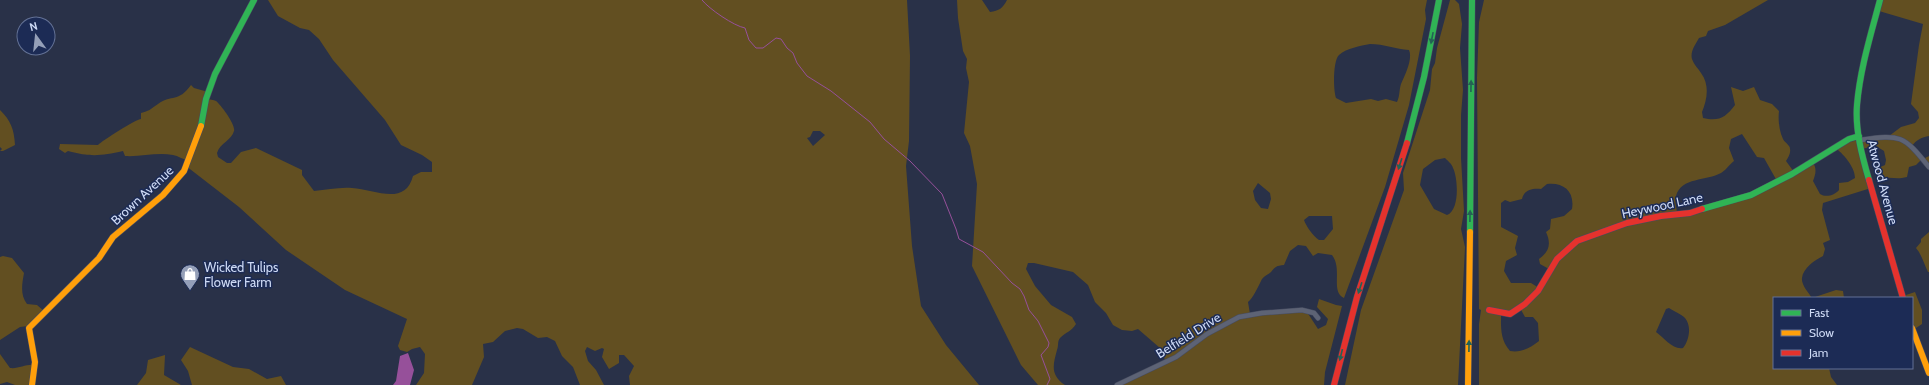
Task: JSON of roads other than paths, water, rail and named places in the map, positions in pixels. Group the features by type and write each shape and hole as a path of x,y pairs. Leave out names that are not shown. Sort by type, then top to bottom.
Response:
{"main road":[{"name":"Brown Avenue","path":"32,385 36,362 29,328 100,258 113,238 162,195 184,171 201,127 206,99 215,74 236,31 254,0"},
{"path":"1334,385 1348,326 1417,108 1439,0"},
{"path":"1468,385 1472,0"},
{"name":"Atwood Avenue","path":"1880,0 1857,105 1859,138 1903,297"},
{"name":"Heywood Lane","path":"1489,310 1510,314 1525,304 1538,291 1557,259 1577,241 1628,223 1661,216 1690,214 1752,195 1792,174 1814,159 1849,139 1859,138"},
{"path":"1913,331 1929,372"}],"street":[{"path":"1859,138 1898,137 1908,142 1929,167"},
{"name":"Belfield Drive","path":"1117,385 1176,358 1207,334 1240,317 1262,313 1302,310 1314,312 1318,318"}],"waterway":[{"path":"702,0 722,17 740,27 745,28 749,40 756,48 763,48 776,38 781,39 787,48 793,53 797,63 807,76 831,91 870,122 884,139 910,161 942,194 959,239 983,252 1012,283 1020,289 1029,310 1038,321 1049,343 1048,347 1041,355 1050,379 1047,385"}],"place":[{"name":"Wicked Tulips Flower Farm","path":"190,291"}]}
